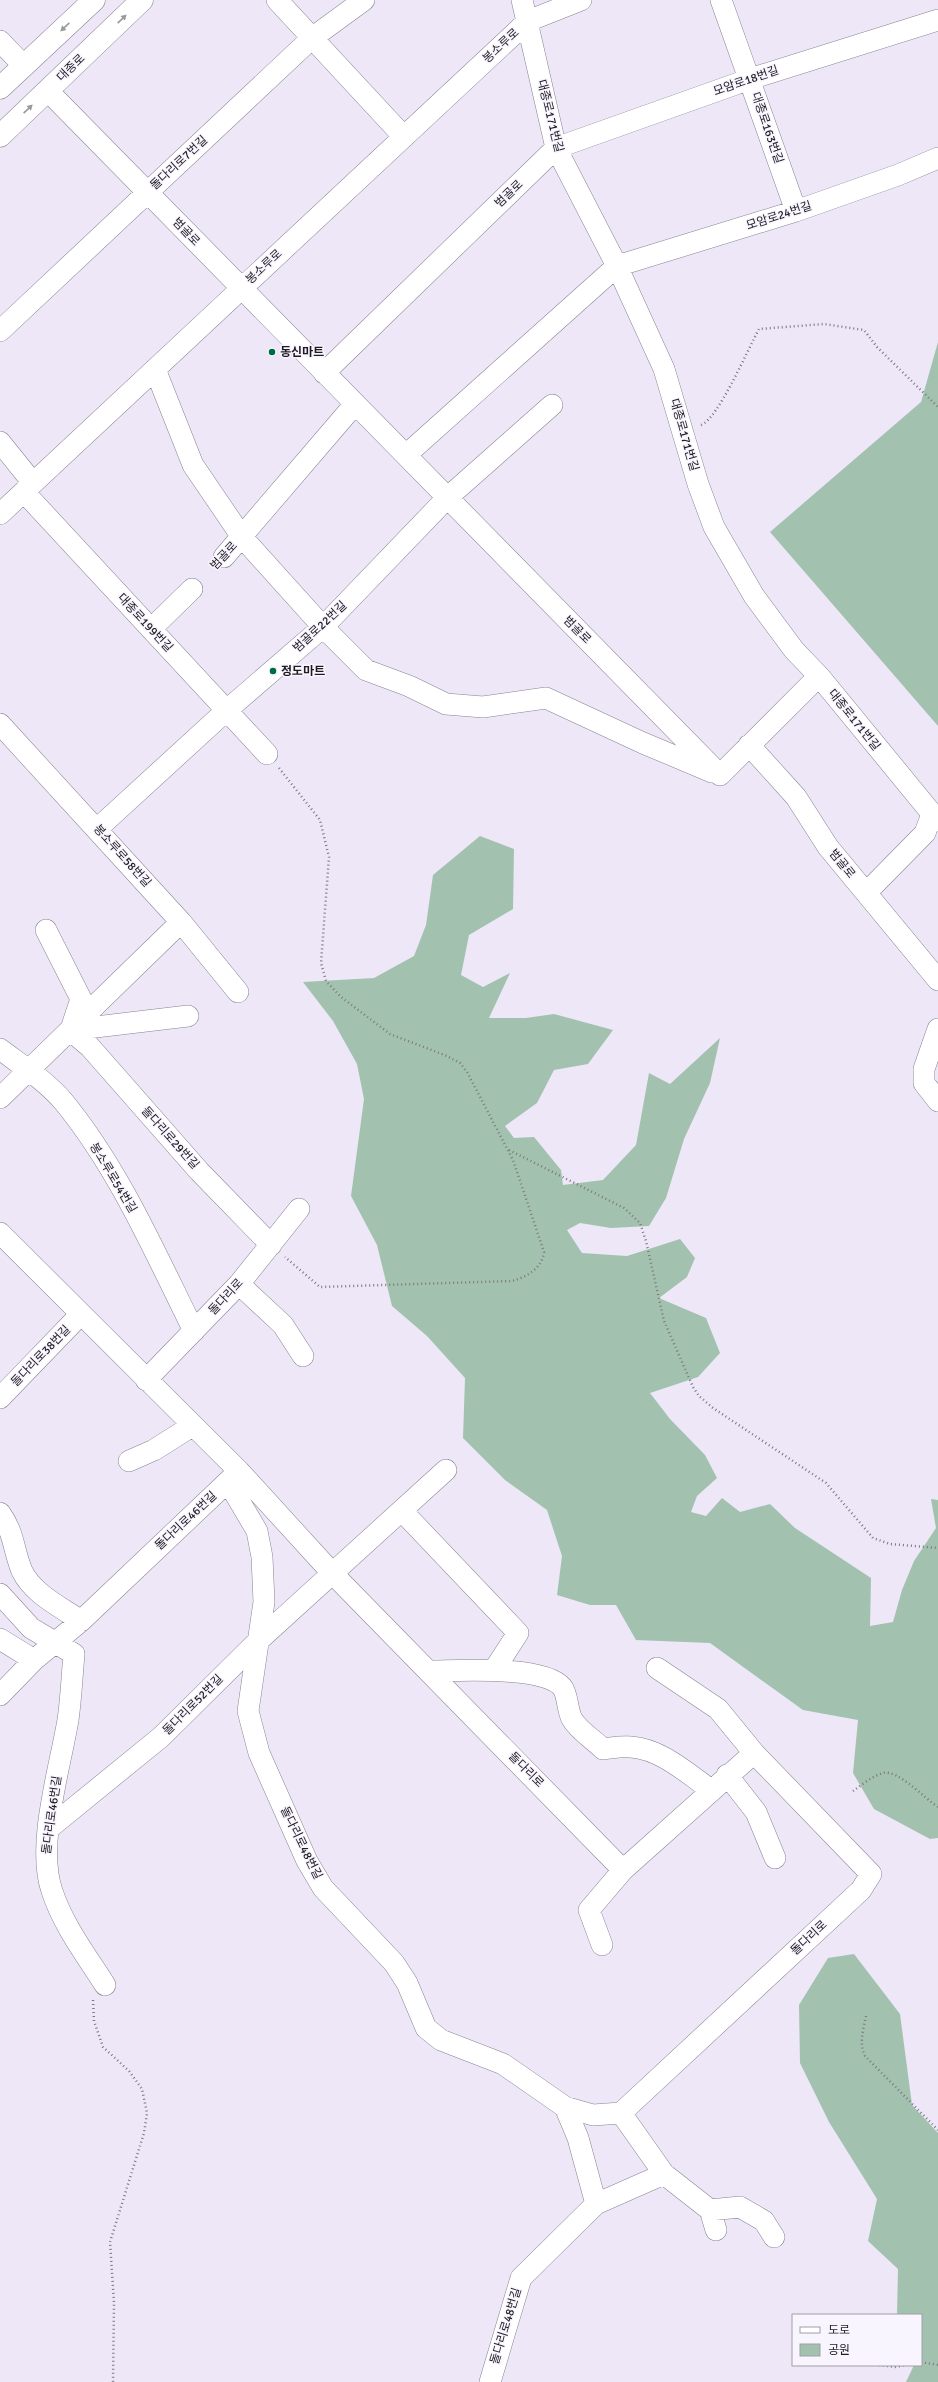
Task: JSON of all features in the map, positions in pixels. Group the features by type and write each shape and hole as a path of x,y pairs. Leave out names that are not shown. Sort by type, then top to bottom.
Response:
{"main road":[{"path":"0,88 94,0"},
{"name":"대종로","path":"0,136 142,0"}],"street":[{"path":"277,0 404,137"},
{"name":"돌다리로7번길","path":"0,331 312,38 364,0"},
{"name":"대종로171번길","path":"522,0 556,148 617,266 664,369 684,431 698,484 714,527 754,596 794,650 818,676 936,818"},
{"path":"528,21 581,0"},
{"name":"대종로163번길","path":"721,0 796,211"},
{"name":"모암로18번길","path":"556,148 750,79 938,20"},
{"name":"봉소루로","path":"0,514 528,21"},
{"path":"0,41 24,66"},
{"name":"범골로","path":"48,91 720,775"},
{"name":"범골로","path":"324,373 556,148"},
{"name":"모암로24번길","path":"617,266 796,211 898,175 938,158"},
{"path":"406,455 617,266"},
{"path":"155,369 193,465 242,537 322,627 366,670 409,686 446,704 483,707 546,698 643,743 720,775 818,676"},
{"name":"범골로","path":"224,558 355,404"},
{"name":"범골로22번길","path":"97,828 227,710 322,627 447,498 552,405"},
{"name":"대종로199번길","path":"0,442 29,487 151,629 268,754"},
{"path":"151,629 192,589"},
{"name":"봉소루로58번길","path":"0,724 97,828 181,922 238,992"},
{"name":"범골로","path":"749,745 796,797 828,847 938,980"},
{"path":"866,893 925,833 936,818"},
{"path":"0,1098 181,922"},
{"path":"46,930 81,999 70,1030"},
{"path":"70,1030 188,1016"},
{"path":"938,1029 924,1069 924,1083 938,1101"},
{"name":"돌다리로29번길","path":"70,1030 90,1047 199,1171 271,1245"},
{"name":"봉소루로54번길","path":"0,1049 29,1071 62,1100 94,1145 127,1198 194,1331"},
{"name":"돌다리로","path":"146,1380 239,1284 299,1209"},
{"name":"돌다리로","path":"0,1233 241,1474 333,1574 623,1870"},
{"path":"239,1284 282,1325 303,1356"},
{"name":"돌다리로38번길","path":"0,1398 82,1314"},
{"path":"129,1461 154,1450 192,1426"},
{"path":"333,1574 446,1470"},
{"name":"돌다리로46번길","path":"0,1695 34,1660 81,1621 241,1474"},
{"name":"돌다리로48번길","path":"241,1474 234,1492 257,1532 262,1557 264,1602 248,1711 259,1753 307,1861 323,1888 394,1963 407,1983 426,2028 441,2040 503,2064 565,2107 593,2115 620,2114"},
{"path":"402,1511 518,1634 494,1670"},
{"path":"0,1513 10,1527 22,1571 36,1590 81,1621"},
{"name":"돌다리로52번길","path":"48,1829 161,1737 259,1640 333,1574"},
{"path":"0,1594 31,1628 55,1642"},
{"path":"0,1639 34,1660"},
{"name":"돌다리로46번길","path":"55,1642 74,1654 68,1718 48,1829 46,1859 51,1890 70,1931 102,1980"},
{"name":"돌다리로","path":"620,2114 861,1890 871,1874 754,1752 718,1709 657,1668"},
{"path":"428,1671 494,1670 540,1675 555,1681 563,1689 567,1707 573,1721 603,1749 632,1747 654,1754 670,1761 711,1790"},
{"path":"602,1945 589,1910 623,1870 754,1752"},
{"path":"728,1775 756,1812 775,1858"},
{"path":"565,2107 578,2138 596,2204"},
{"path":"620,2114 664,2174 710,2210 716,2230"},
{"name":"돌다리로48번길","path":"490,2382 521,2278 596,2204 664,2174"},
{"path":"710,2210 740,2207 764,2221 774,2237"}],"path":[{"path":"684,431 708,423 720,404 759,329 824,324 864,330 877,347 938,407"},
{"path":"268,754 320,820 329,857 321,963 326,981 341,997 390,1034 460,1064 473,1081 508,1150 544,1252 543,1258 538,1266 522,1278 496,1282 320,1287 271,1245"},
{"path":"508,1150 624,1208 640,1223 646,1240 664,1321 686,1372 699,1396 713,1408 826,1483 874,1538 890,1544 938,1548"},
{"path":"853,1791 875,1776 889,1772 904,1780 938,1807"},
{"path":"102,1980 93,1998 94,2021 103,2047 129,2071 142,2089 147,2113 144,2133 110,2242 114,2303 113,2382"},
{"path":"866,2016 862,2037 862,2050 866,2056 938,2130"},
{"path":"922,2362 938,2365"},
{"path":"888,2366 900,2366"}],"green space":[{"path":"938,342 938,726 770,532 921,402"},
{"path":"480,836 514,849 513,909 469,935 461,975 483,987 510,973 489,1018 526,1018 554,1014 613,1030 588,1064 554,1070 537,1103 505,1126 514,1138 534,1137 561,1170 563,1185 603,1180 636,1145 649,1073 670,1084 720,1038 710,1083 684,1139 666,1198 649,1226 611,1228 580,1223 567,1230 582,1253 627,1256 680,1239 695,1258 687,1277 659,1298 706,1318 720,1353 698,1377 650,1393 670,1419 705,1455 717,1478 697,1496 691,1512 706,1516 722,1498 740,1512 770,1504 795,1528 871,1578 870,1626 893,1622 902,1590 914,1561 936,1528 931,1499 938,1500 938,1838 930,1839 874,1809 853,1773 858,1720 803,1710 710,1643 636,1640 616,1605 590,1605 557,1595 562,1556 547,1510 505,1480 463,1438 465,1378 427,1336 392,1306 377,1245 351,1196 364,1099 357,1064 333,1021 303,982 374,978 414,956 426,925 433,875"},
{"path":"854,1954 900,2014 912,2105 938,2133 938,2382 906,2382 914,2366 922,2366 922,2314 897,2314 898,2269 868,2241 877,2199 829,2122 800,2063 799,2005 828,1958"}],"place":[{"name":"동신마트","path":"272,352"},
{"name":"정도마트","path":"273,671"}]}
